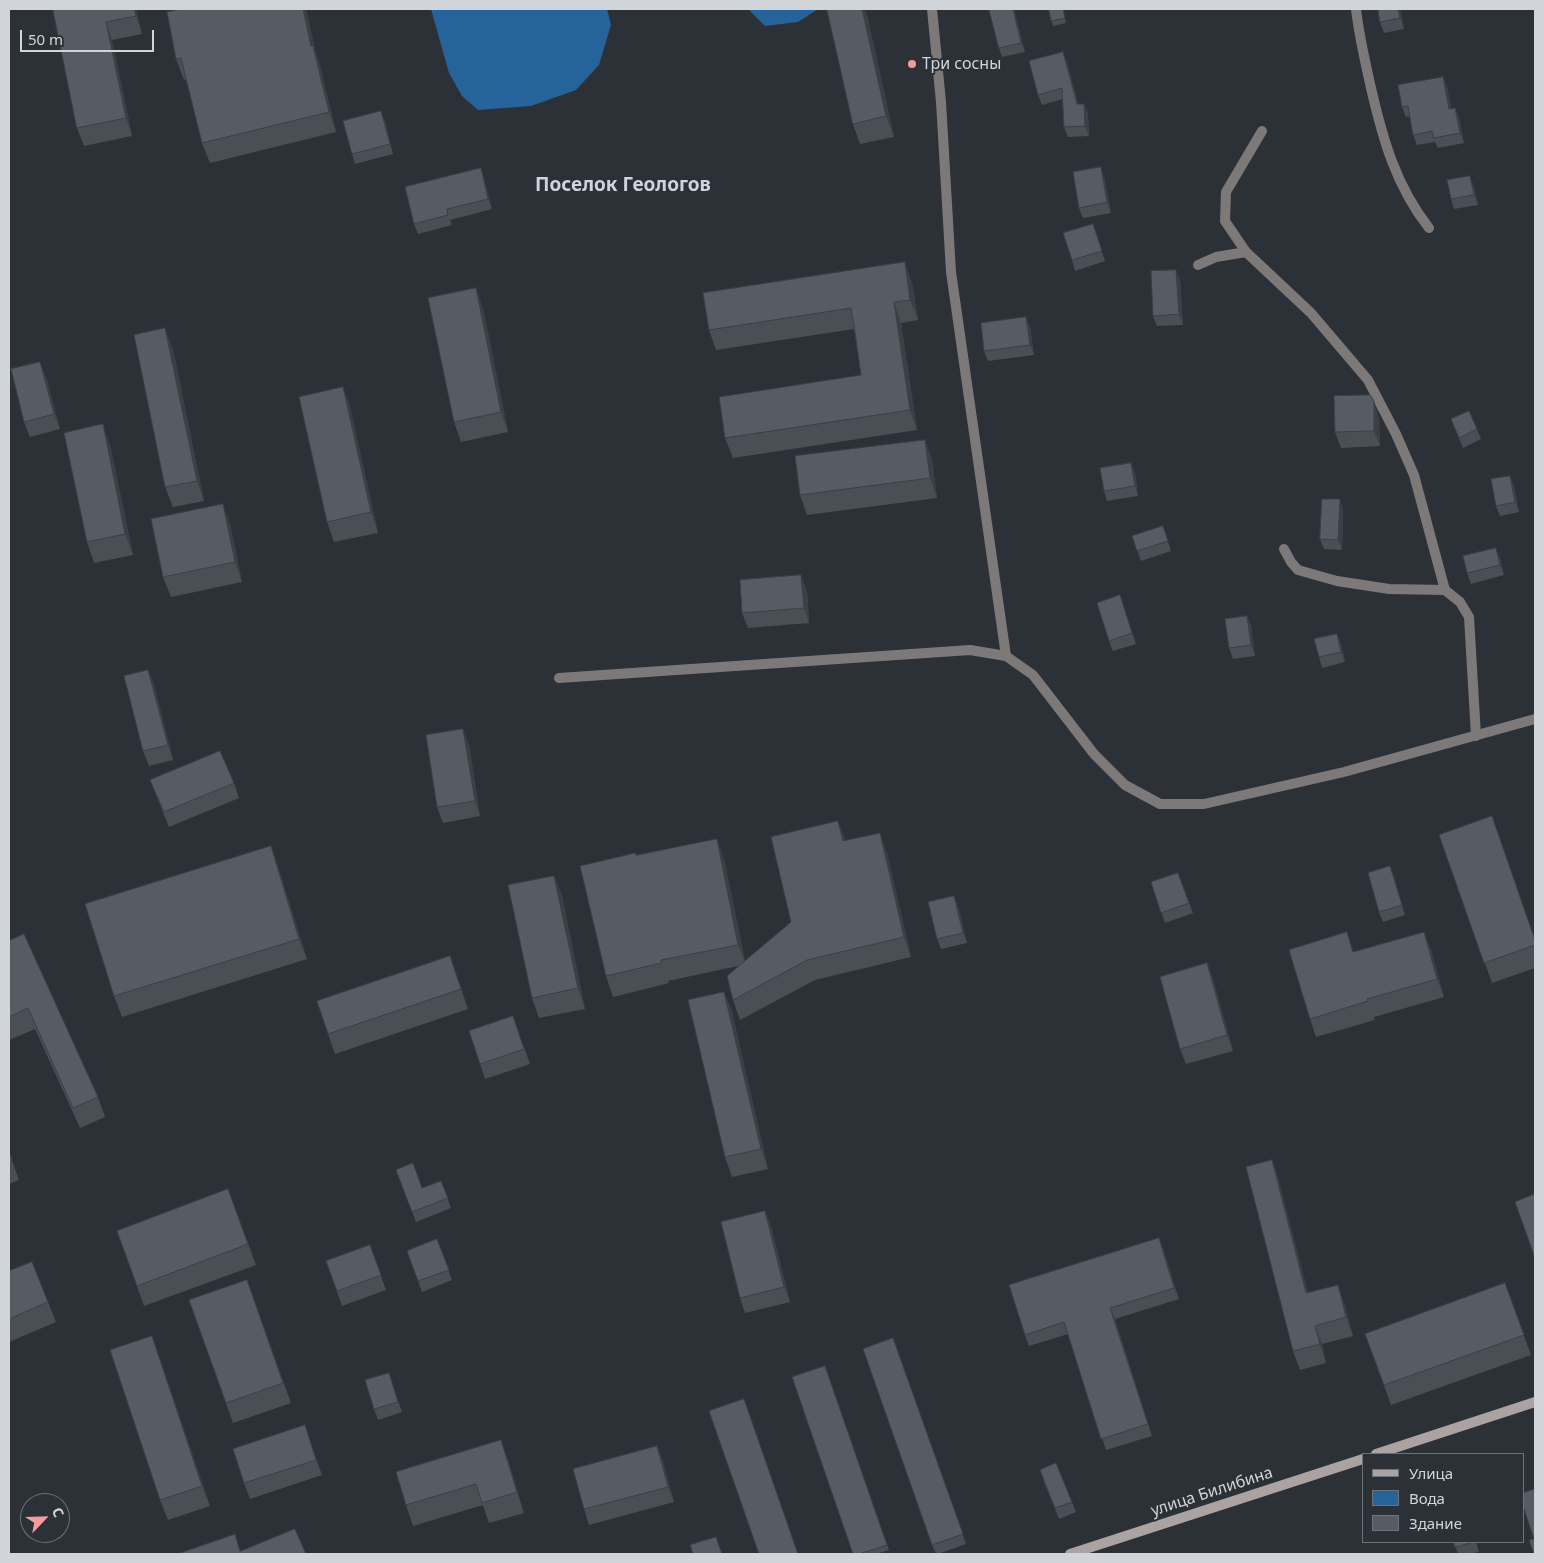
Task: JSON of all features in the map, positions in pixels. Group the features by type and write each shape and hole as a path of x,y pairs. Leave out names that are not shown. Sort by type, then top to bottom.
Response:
{"main road":[{"path":"1379,1453 1535,1402"},
{"name":"улица Билибина","path":"1070,1554 1362,1459"}],"street":[{"path":"932,9 941,102 951,272 1006,656"},
{"path":"1356,9 1359,36 1386,147 1399,182 1416,212 1430,228"},
{"path":"1262,131 1226,192 1225,221 1246,252 1311,313 1368,380 1396,434 1414,475 1445,590 1460,602 1470,617 1476,736"},
{"path":"1198,265 1216,257 1246,252"},
{"path":"1284,549 1298,570 1337,581 1389,588 1445,590"},
{"path":"559,678 970,650 1006,656 1033,675 1094,754 1125,785 1160,804 1204,804 1344,772 1535,719"}],"water":[{"path":"431,9 607,9 611,25 599,65 576,90 531,106 478,110 462,96 449,73"},
{"path":"748,9 818,9 798,22 765,26"}],"building":[{"path":"53,9 134,9 136,16 106,22 126,118 77,128"},
{"path":"182,9 303,9 329,112 202,143 181,58 176,59 167,12"},
{"path":"827,9 862,9 886,116 853,124"},
{"path":"989,9 1013,9 1021,43 999,48"},
{"path":"1049,9 1063,9 1065,18 1051,21"},
{"path":"1378,9 1398,9 1400,18 1380,22"},
{"path":"1063,52 1077,104 1084,104 1085,126 1064,127 1062,88 1038,95 1029,61"},
{"path":"1443,77 1449,109 1455,108 1460,133 1434,138 1432,131 1413,135 1408,106 1402,107 1398,85"},
{"path":"381,111 390,144 352,154 343,121"},
{"path":"1101,167 1107,202 1079,208 1073,172"},
{"path":"481,168 488,199 447,209 448,215 414,224 405,187"},
{"path":"1470,176 1474,195 1451,199 1447,180"},
{"path":"1093,224 1102,251 1072,260 1063,233"},
{"path":"905,262 910,300 894,302 910,410 725,438 719,397 861,375 855,332 851,308 709,330 703,293"},
{"path":"1176,270 1179,314 1153,316 1151,271"},
{"path":"476,288 501,412 454,422 428,298"},
{"path":"1026,317 1030,345 984,351 981,323"},
{"path":"165,328 197,481 165,487 134,335"},
{"path":"40,362 54,414 24,422 11,369"},
{"path":"343,387 371,512 327,522 299,397"},
{"path":"1370,395 1374,401 1374,431 1335,432 1334,396"},
{"path":"1469,411 1477,429 1459,438 1451,419"},
{"path":"103,424 125,534 87,542 64,433"},
{"path":"925,440 930,478 800,495 795,456"},
{"path":"1131,463 1135,486 1104,491 1100,468"},
{"path":"1510,476 1515,502 1496,506 1491,479"},
{"path":"1322,499 1340,499 1338,540 1320,539"},
{"path":"223,504 235,562 163,577 151,519"},
{"path":"1163,526 1168,541 1137,551 1132,536"},
{"path":"1496,548 1500,565 1467,573 1463,556"},
{"path":"801,575 804,608 742,613 740,580"},
{"path":"1120,595 1132,633 1109,641 1097,603"},
{"path":"1247,616 1251,645 1229,648 1225,619"},
{"path":"1337,634 1341,652 1319,657 1314,639"},
{"path":"148,670 168,745 143,751 124,676"},
{"path":"463,729 475,801 437,807 426,735"},
{"path":"220,751 234,783 164,812 150,780"},
{"path":"1492,816 1535,940 1535,945 1484,963 1439,835"},
{"path":"838,821 843,841 880,833 904,937 807,960 733,1000 727,976 791,922 771,837"},
{"path":"717,839 738,945 661,960 661,963 606,976 580,866 635,853 636,855"},
{"path":"271,846 299,939 114,996 85,904"},
{"path":"1390,866 1402,905 1379,912 1368,873"},
{"path":"1178,873 1189,903 1161,913 1151,882"},
{"path":"554,876 578,988 532,998 508,885"},
{"path":"954,896 963,933 937,939 928,902"},
{"path":"1347,932 1353,952 1424,932 1437,979 1367,999 1368,1001 1310,1019 1289,950"},
{"path":"24,934 98,1097 73,1108 28,1008 9,1017 9,941"},
{"path":"450,956 461,989 328,1034 317,1001"},
{"path":"1207,963 1227,1035 1180,1049 1160,977"},
{"path":"724,992 761,1149 725,1157 688,1000"},
{"path":"513,1016 524,1049 480,1064 469,1031"},
{"path":"1272,1160 1306,1293 1338,1285 1346,1317 1315,1326 1320,1344 1293,1351 1246,1167"},
{"path":"413,1163 422,1188 441,1181 448,1198 412,1212 396,1170"},
{"path":"228,1189 248,1244 137,1286 117,1231"},
{"path":"1535,1194 1535,1258 1515,1202"},
{"path":"765,1211 784,1287 740,1298 721,1222"},
{"path":"1159,1238 1174,1288 1110,1308 1148,1424 1101,1439 1064,1322 1025,1335 1009,1285"},
{"path":"437,1239 449,1270 418,1281 407,1251"},
{"path":"370,1245 381,1275 337,1291 326,1261"},
{"path":"32,1262 48,1302 9,1319 9,1271"},
{"path":"247,1280 283,1383 226,1403 189,1300"},
{"path":"1505,1283 1524,1335 1384,1385 1365,1334"},
{"path":"152,1336 202,1486 160,1500 110,1350"},
{"path":"893,1338 963,1534 932,1545 863,1349"},
{"path":"825,1366 887,1545 859,1554 853,1554 792,1377"},
{"path":"389,1373 398,1402 374,1409 365,1380"},
{"path":"744,1399 798,1554 759,1554 709,1411"},
{"path":"305,1425 316,1460 244,1483 233,1449"},
{"path":"501,1440 517,1492 482,1503 476,1484 406,1505 396,1472"},
{"path":"657,1446 668,1487 584,1509 573,1469"},
{"path":"1056,1463 1072,1502 1055,1508 1040,1470"},
{"path":"1535,1489 1535,1554 1529,1540 1534,1539 1524,1509 1524,1493"},
{"path":"295,1529 306,1554 177,1554 235,1534 240,1551"},
{"path":"716,1537 722,1554 693,1554 690,1545"},
{"path":"1454,1543 1470,1543 1455,1547"}],"place":[{"name":"Три сосны","path":"912,64"}],"district":[{"name":"Поселок Геологов","path":"623,186"}]}
